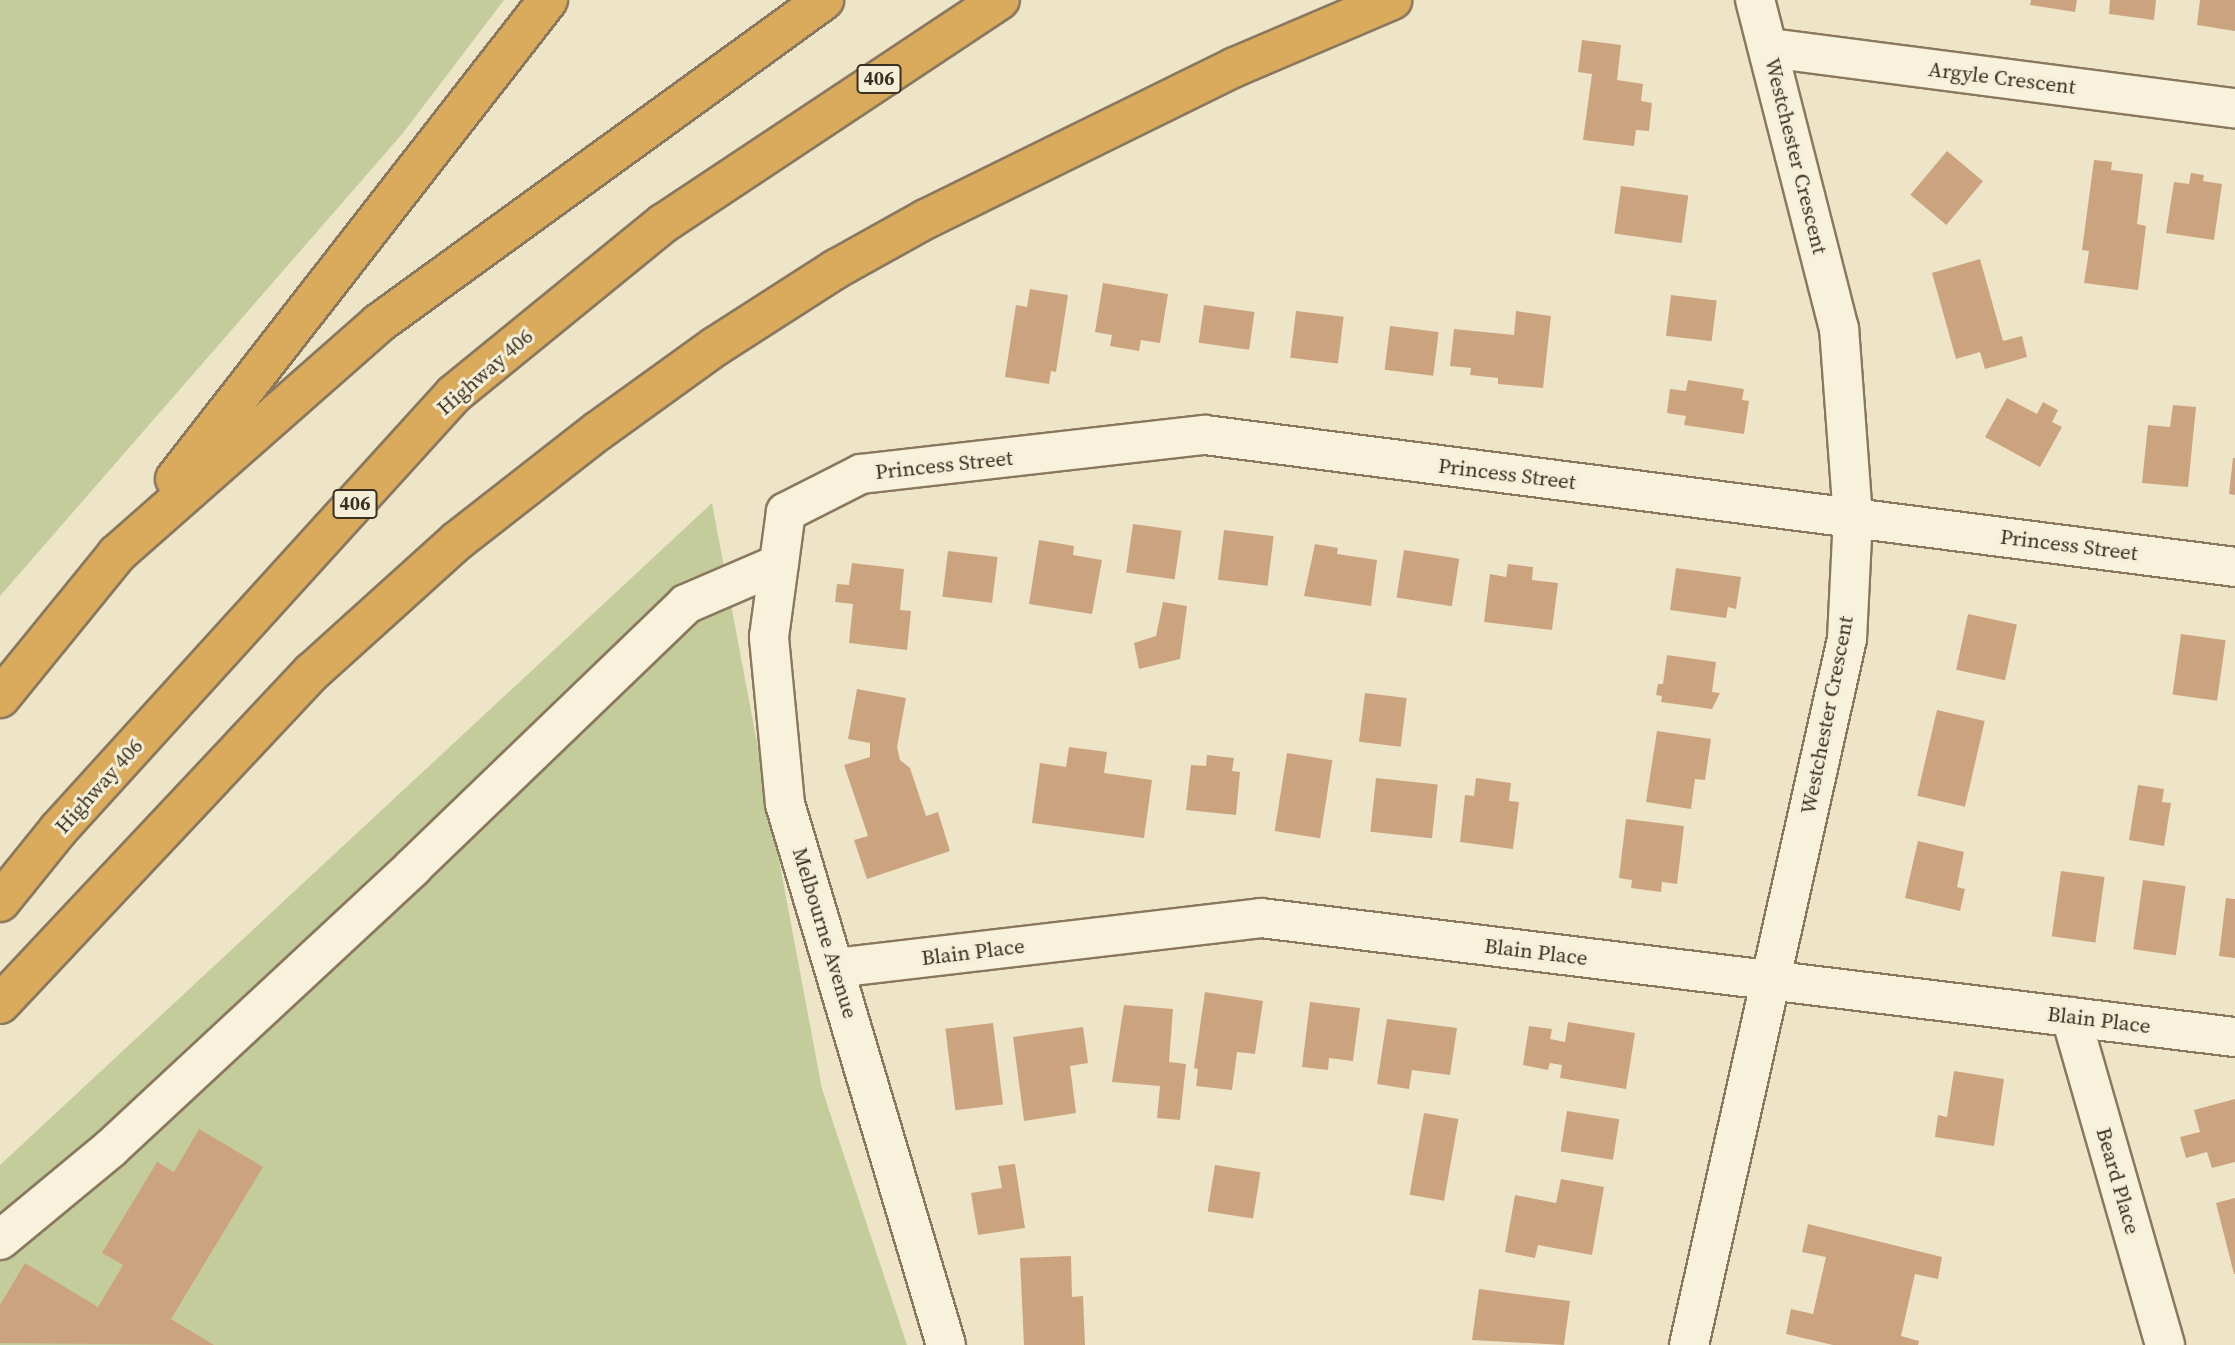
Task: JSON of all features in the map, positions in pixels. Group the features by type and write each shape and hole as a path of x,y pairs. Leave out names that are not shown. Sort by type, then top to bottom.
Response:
{"highway":[{"path":"0,698 117,554 548,0"},
{"path":"117,554 379,323 824,0"},
{"name":"Highway 406","path":"0,902 58,830 454,394 664,223 1000,0"},
{"path":"0,1004 322,663 457,541 598,431 716,346 836,269 926,219 1235,67 1392,0"}],"street":[{"name":"Westchester Crescent","path":"1689,1345 1847,639 1853,518 1839,329 1770,48 1755,0"},
{"name":"Argyle Crescent","path":"1770,48 2235,108"},
{"name":"Princess Street","path":"786,512 861,474 1205,435 2235,566"},
{"name":"Melbourne Avenue","path":"786,512 769,637 785,804 836,968 946,1345"},
{"path":"0,1240 110,1149 423,858 686,604 779,564"},
{"name":"Blain Place","path":"836,968 1261,918 2235,1037"},
{"name":"Beard Place","path":"2071,1017 2165,1345"}],"green space":[{"path":"0,0 504,0 403,133 0,596"},
{"path":"712,503 822,1089 907,1345 0,1345 0,1165"}],"building":[{"path":"2031,0 2077,0 2075,12 2030,5"},
{"path":"2110,0 2156,0 2154,20 2109,14"},
{"path":"2200,0 2235,0 2235,31 2197,25"},
{"path":"1582,40 1621,45 1617,80 1643,84 1641,101 1652,103 1649,131 1636,130 1634,146 1583,140 1592,74 1578,72"},
{"path":"1947,151 1983,181 1946,225 1910,195"},
{"path":"2094,160 2112,162 2111,170 2143,174 2137,224 2146,226 2138,290 2084,283 2089,251 2082,250"},
{"path":"2191,173 2204,175 2203,181 2222,184 2214,240 2166,233 2174,182 2189,184"},
{"path":"1621,186 1688,195 1682,243 1614,234"},
{"path":"1980,259 2003,341 2022,336 2027,357 1985,369 1980,352 1956,359 1932,273"},
{"path":"1103,283 1168,294 1160,343 1141,340 1139,351 1110,346 1112,335 1095,332"},
{"path":"1030,289 1068,295 1056,372 1051,371 1049,384 1005,377 1016,305 1027,307"},
{"path":"1671,295 1717,301 1712,341 1666,336"},
{"path":"1204,305 1255,312 1249,350 1199,343"},
{"path":"1296,311 1344,317 1338,363 1290,358"},
{"path":"1516,311 1551,316 1543,388 1498,384 1498,378 1470,375 1471,368 1450,366 1454,329 1514,335"},
{"path":"1390,326 1439,332 1433,376 1385,370"},
{"path":"1688,380 1744,389 1742,400 1749,401 1744,434 1684,425 1686,416 1667,413 1670,389 1686,391"},
{"path":"2007,398 2037,414 2043,402 2058,410 2052,422 2062,427 2040,467 1985,437"},
{"path":"2173,405 2196,407 2188,487 2142,483 2148,425 2170,427"},
{"path":"2235,458 2235,495 2229,494"},
{"path":"1133,524 1182,531 1175,579 1126,573"},
{"path":"1224,530 1274,536 1268,586 1218,580"},
{"path":"1039,540 1074,546 1073,555 1102,560 1092,614 1029,604"},
{"path":"1315,544 1338,548 1337,554 1377,560 1371,606 1304,596"},
{"path":"1404,550 1459,559 1452,606 1396,597"},
{"path":"948,551 998,557 992,603 942,597"},
{"path":"852,563 904,569 900,610 911,611 907,650 849,643 853,604 835,602 837,584 849,585"},
{"path":"1508,564 1533,567 1532,580 1558,583 1552,630 1484,622 1490,574 1506,577"},
{"path":"1676,568 1741,577 1736,609 1728,607 1726,618 1670,610"},
{"path":"1163,602 1187,606 1180,659 1139,669 1134,643 1156,636"},
{"path":"1968,614 2017,624 2005,680 1956,670"},
{"path":"2181,634 2226,640 2217,701 2173,694"},
{"path":"1667,655 1716,662 1712,692 1720,693 1712,709 1661,702 1662,696 1656,695 1658,684 1663,684"},
{"path":"857,689 906,698 897,747 900,760 910,768 926,816 938,812 950,851 867,879 854,840 868,836 844,765 870,757 870,743 848,739"},
{"path":"1365,693 1407,698 1401,747 1359,742"},
{"path":"1937,710 1985,721 1965,807 1917,796"},
{"path":"1657,731 1711,739 1705,780 1695,779 1691,809 1646,802"},
{"path":"1069,747 1107,752 1104,773 1152,780 1144,838 1032,823 1040,763 1066,767"},
{"path":"1287,753 1332,760 1320,838 1275,831"},
{"path":"1207,755 1234,758 1232,771 1240,772 1236,815 1186,810 1191,765 1206,766"},
{"path":"1376,778 1438,784 1432,838 1370,832"},
{"path":"1476,778 1511,783 1509,801 1519,802 1513,849 1460,842 1465,795 1474,796"},
{"path":"2138,785 2164,789 2162,802 2171,803 2164,846 2129,840"},
{"path":"1626,819 1684,826 1677,884 1662,882 1661,892 1631,888 1632,880 1619,878"},
{"path":"1918,841 1964,852 1957,887 1965,889 1960,911 1905,898"},
{"path":"2061,871 2105,877 2095,942 2052,936"},
{"path":"2143,880 2186,886 2176,955 2133,949"},
{"path":"2226,898 2235,899 2235,958 2219,956"},
{"path":"1205,992 1263,1001 1255,1054 1237,1052 1232,1090 1196,1086 1198,1069 1194,1068"},
{"path":"1310,1002 1360,1008 1353,1061 1329,1058 1328,1070 1302,1067"},
{"path":"1124,1005 1173,1009 1169,1062 1186,1064 1180,1120 1157,1118 1160,1086 1112,1082"},
{"path":"1387,1019 1457,1028 1450,1075 1412,1070 1409,1089 1377,1084"},
{"path":"1568,1022 1635,1033 1626,1089 1560,1078 1562,1065 1550,1063 1548,1070 1523,1065 1529,1026 1552,1029 1550,1039 1565,1042"},
{"path":"993,1023 1003,1104 955,1110 945,1029"},
{"path":"1083,1027 1088,1063 1070,1066 1076,1113 1024,1121 1013,1037"},
{"path":"1954,1071 2004,1079 1994,1146 1935,1137 1938,1115 1947,1117"},
{"path":"2235,1099 2235,1162 2212,1168 2207,1152 2186,1158 2180,1137 2200,1132 2194,1110"},
{"path":"1567,1111 1619,1119 1613,1160 1561,1151"},
{"path":"1424,1113 1458,1119 1444,1201 1410,1195"},
{"path":"199,1129 263,1167 171,1319 214,1345 0,1343 0,1305 25,1263 98,1307 123,1265 102,1253 157,1162 174,1172"},
{"path":"1015,1164 1025,1228 978,1235 971,1193 1002,1188 998,1166"},
{"path":"1215,1165 1260,1172 1253,1219 1208,1211"},
{"path":"1561,1179 1604,1187 1592,1255 1538,1245 1535,1258 1505,1252 1515,1195 1556,1203"},
{"path":"2235,1198 2235,1274 2234,1274 2216,1203"},
{"path":"1808,1224 1942,1257 1938,1279 1915,1274 1901,1336 1919,1341 1918,1345 1833,1345 1786,1334 1791,1309 1813,1314 1826,1257 1802,1252"},
{"path":"1071,1256 1072,1297 1083,1296 1085,1345 1024,1345 1020,1258"},
{"path":"1479,1289 1570,1301 1564,1345 1472,1340"}]}
